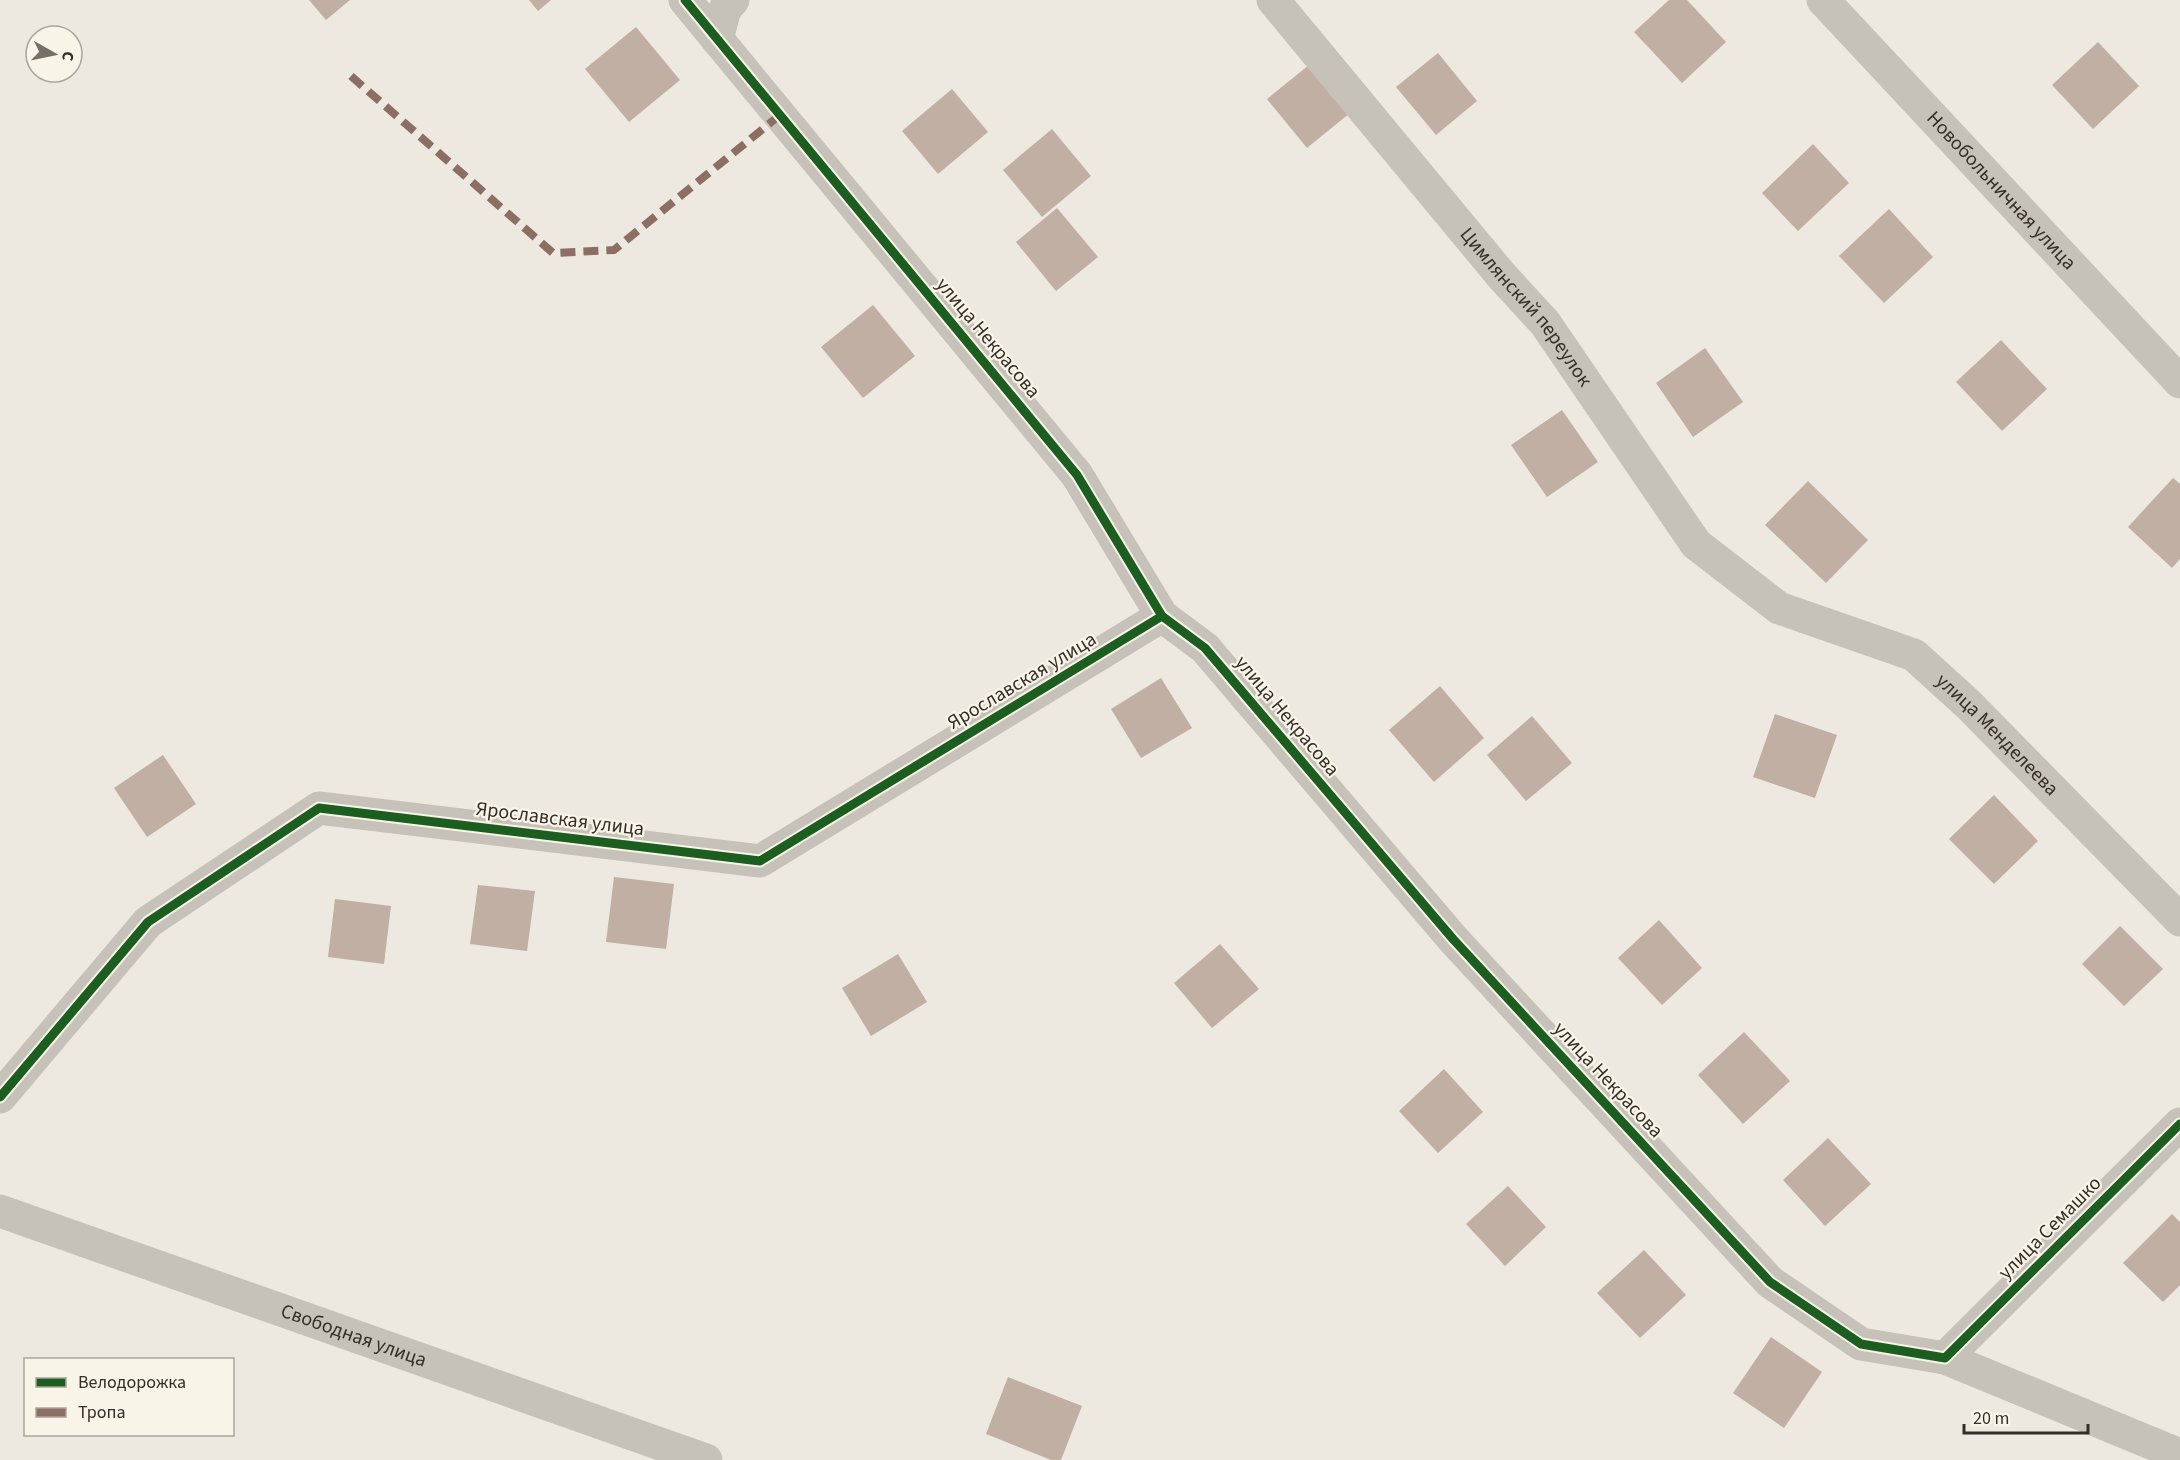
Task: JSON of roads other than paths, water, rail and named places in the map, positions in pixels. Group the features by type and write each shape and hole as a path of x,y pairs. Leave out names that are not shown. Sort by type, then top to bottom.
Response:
{"street":[{"name":"улица Некрасова","path":"685,0 1077,474 1162,616 1205,648 1453,939 1770,1282 1861,1344 1945,1358 2180,1455"},
{"path":"717,39 725,9 733,0"},
{"name":"Цимлянский переулок","path":"1273,0 1501,275 1545,323 1696,544 1779,608"},
{"name":"Новобольничная улица","path":"1823,0 2180,382"},
{"name":"улица Менделеева","path":"1779,608 1914,655 1970,705 2180,920"},
{"name":"Ярославская улица","path":"0,1097 148,922 319,808 760,861 1162,616"},
{"name":"улица Семашко","path":"1945,1358 2180,1124"},
{"name":"Свободная улица","path":"0,1211 706,1460"}]}
